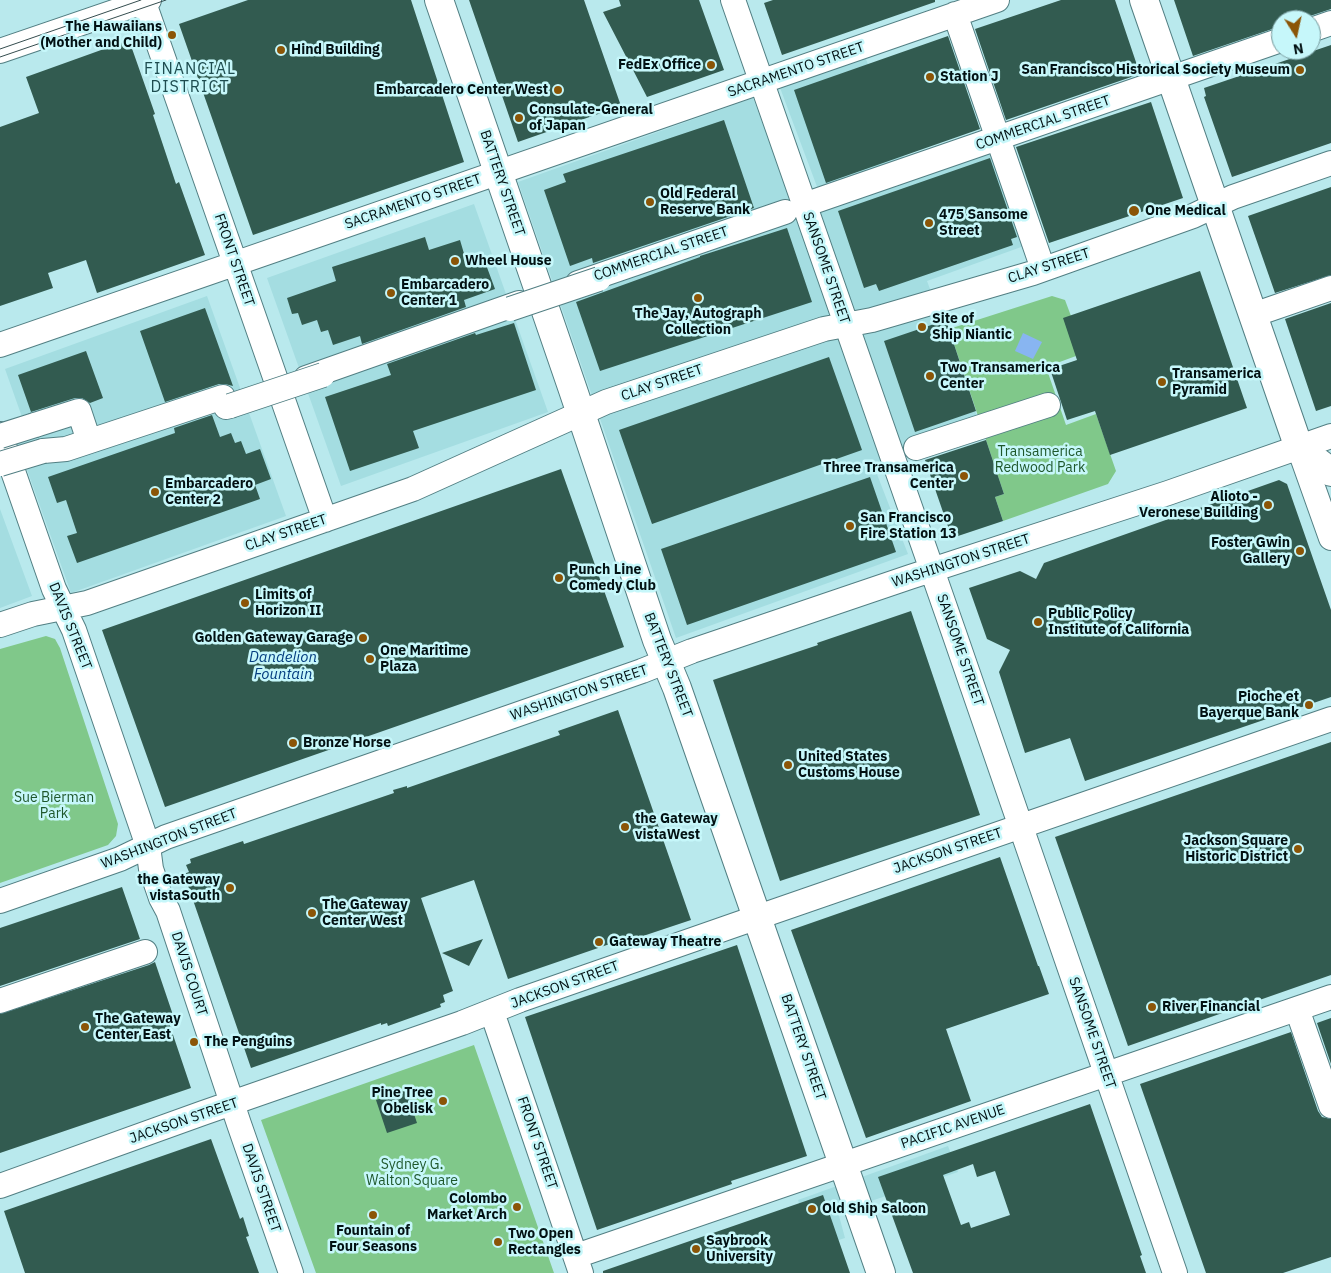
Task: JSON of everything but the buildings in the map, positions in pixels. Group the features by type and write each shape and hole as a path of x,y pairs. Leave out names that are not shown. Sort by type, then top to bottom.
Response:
{"main road":[{"name":"BATTERY STREET","path":"438,0 654,631 678,688 881,1273"},
{"path":"1144,0 1299,448 1331,472"}],"street":[{"name":"SANSOME STREET","path":"733,0 761,82 794,209 846,324 1175,1273"},
{"name":"SACRAMENTO STREET","path":"0,345 761,82 947,11 997,0"},
{"path":"0,51 145,1"},
{"name":"FRONT STREET","path":"145,1 325,520"},
{"path":"947,11 998,138 1043,269"},
{"name":"COMMERCIAL STREET","path":"566,287 1271,44"},
{"name":"CLAY STREET","path":"0,625 33,614 87,603 413,489 606,402 824,329 872,320 1043,269 1153,231 1233,197 1331,163"},
{"path":"0,464 43,450 66,449 223,397 226,407 230,406 499,312 594,285"},
{"path":"1253,315 1331,288"},
{"path":"306,378 519,302"},
{"path":"916,448 1048,405"},
{"path":"0,435 79,411 90,441"},
{"name":"DAVIS STREET","path":"0,435 54,589 74,630 148,846"},
{"name":"WASHINGTON STREET","path":"0,901 120,859 166,837 701,648 1024,541 1331,436"},
{"path":"1299,448 1331,538"},
{"name":"JACKSON STREET","path":"0,1186 492,1012 520,1000 1331,719"},
{"name":"DAVIS COURT","path":"148,846 152,869 161,898 168,910 233,1103"},
{"path":"0,1001 145,952"},
{"name":"PACIFIC AVENUE","path":"578,1265 844,1166 1331,997"},
{"path":"1297,1008 1331,1106"},
{"name":"FRONT STREET","path":"492,1012 578,1265"},
{"name":"DAVIS STREET","path":"233,1103 291,1273"}],"shaded area":[{"path":"864,54 906,163 819,192 779,85"},
{"path":"753,98 798,216 993,149 1024,246 927,281 980,424 873,464 908,554 676,638 518,182"},
{"name":"Embarcadero Center 1","path":"474,204 548,412 341,486 267,278"},
{"name":"Embarcadero Center 2","path":"207,296 286,516 71,593 10,422 22,417 5,369"},
{"path":"0,509 32,596 0,608"},
{"path":"948,1146 958,1172 838,1212 845,1238 814,1248 798,1200"}],"green space":[{"name":"Transamerica Redwood Park","path":"1052,296 1065,300 1071,316 1076,356 1046,367 1066,425 1096,414 1116,471 1108,484 1003,521 995,497 1004,494 949,329"},
{"name":"Sue Bierman Park","path":"46,636 55,639 60,648 118,824 116,836 108,845 0,883 0,649"},
{"name":"Sydney G. Walton Square","path":"474,1045 554,1273 316,1273 261,1120"}],"water":[{"path":"1023,333 1042,342 1033,359 1015,351"}],"tram line":[{"path":"0,49 141,0"},
{"path":"0,57 166,0"}],"place":[{"name":"The Hawaiians (Mother and Child)","path":"172,35"},
{"name":"Hind Building","path":"281,50"},
{"name":"FedEx Office","path":"711,65"},
{"name":"San Francisco Historical Society Museum","path":"1300,70"},
{"name":"Station J","path":"930,77"},
{"name":"Embarcadero Center West","path":"558,90"},
{"name":"Consulate-General of Japan","path":"519,118"},
{"name":"Old Federal Reserve Bank","path":"650,202"},
{"name":"One Medical","path":"1134,211"},
{"name":"475 Sansome Street","path":"929,223"},
{"name":"Wheel House","path":"455,261"},
{"name":"Embarcadero Center 1","path":"391,293"},
{"name":"The Jay, Autograph Collection","path":"698,298"},
{"name":"Site of Ship Niantic","path":"922,327"},
{"name":"Two Transamerica Center","path":"930,376"},
{"name":"Transamerica Pyramid","path":"1162,382"},
{"name":"Three Transamerica Center","path":"964,476"},
{"name":"Embarcadero Center 2","path":"155,492"},
{"name":"Alioto - Veronese Building","path":"1268,505"},
{"name":"San Francisco Fire Station 13","path":"850,526"},
{"name":"Foster Gwin Gallery","path":"1300,551"},
{"name":"Punch Line Comedy Club","path":"559,578"},
{"name":"Limits of Horizon II","path":"245,603"},
{"name":"Public Policy Institute of California","path":"1038,622"},
{"name":"Golden Gateway Garage","path":"363,638"},
{"name":"One Maritime Plaza","path":"370,659"},
{"name":"Pioche et Bayerque Bank","path":"1309,705"},
{"name":"Bronze Horse","path":"293,743"},
{"name":"United States Customs House","path":"788,765"},
{"name":"the Gateway vistaWest","path":"625,827"},
{"name":"Jackson Square Historic District","path":"1298,849"},
{"name":"the Gateway vistaSouth","path":"230,888"},
{"name":"The Gateway Center West","path":"312,913"},
{"name":"Gateway Theatre","path":"599,942"},
{"name":"River Financial","path":"1152,1007"},
{"name":"The Gateway Center East","path":"85,1027"},
{"name":"The Penguins","path":"194,1042"},
{"name":"Pine Tree Obelisk","path":"443,1101"},
{"name":"Colombo Market Arch","path":"517,1207"},
{"name":"Old Ship Saloon","path":"812,1209"},
{"name":"Fountain of Four Seasons","path":"373,1215"},
{"name":"Two Open Rectangles","path":"498,1242"},
{"name":"Saybrook University","path":"696,1249"}],"district":[{"name":"FINANCIAL DISTRICT","path":"190,78"}],"water label":[{"name":"Dandelion Fountain","path":"283,666"}]}
